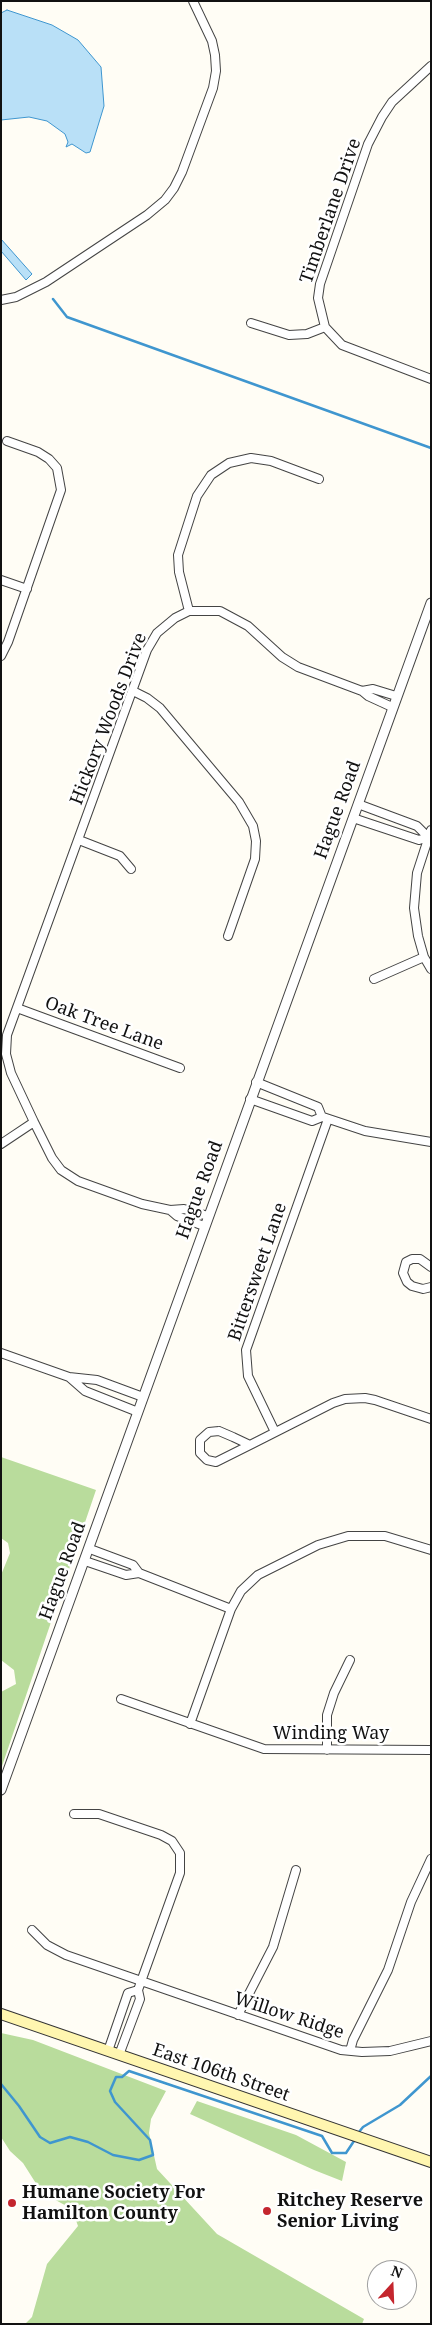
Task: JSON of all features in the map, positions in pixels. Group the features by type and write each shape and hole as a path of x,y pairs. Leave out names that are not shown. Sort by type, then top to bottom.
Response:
{"main road":[{"name":"East 106th Street","path":"1,2014 431,2162"}],"street":[{"path":"1,300 16,297 37,287 147,215 165,200 174,188 199,126 216,71 212,41 193,1"},
{"name":"Timberlane Drive","path":"325,327 319,309 319,287 368,144 392,102 431,66"},
{"path":"251,323 289,335 307,334 325,327 350,350 431,380"},
{"path":"1,656 60,498 61,483 57,468 49,458 7,441"},
{"path":"189,611 180,572 179,547 197,496 211,475 229,463 251,458 271,462 319,479"},
{"path":"1,580 27,589"},
{"name":"Hague Road","path":"1,1790 90,1549 100,1514 431,603"},
{"name":"Hickory Woods Drive","path":"170,1210 142,1204 78,1181 66,1174 52,1158 7,1059 8,1035 17,1008 147,650 157,633 167,622 189,611 211,609 225,612 248,626 282,656 298,667 362,691 368,696 392,707"},
{"name":"Hickory Woods Drive","path":"362,691 373,689 396,696"},
{"path":"133,691 147,698 160,708 239,802 250,820 256,841 255,859 228,936"},
{"path":"358,804 417,826 430,835"},
{"path":"353,818 419,840 430,835"},
{"path":"430,835 417,873 414,895 416,926 424,957 431,969"},
{"path":"79,840 120,856 131,869"},
{"path":"374,979 424,957"},
{"name":"Oak Tree Lane","path":"17,1008 180,1068"},
{"path":"256,1082 318,1107 325,1118"},
{"path":"250,1099 312,1121 325,1118 366,1131 431,1142"},
{"name":"Bittersweet Lane","path":"275,1432 248,1376 246,1350 325,1118"},
{"path":"1,1144 34,1122"},
{"path":"170,1210 184,1209 208,1216"},
{"path":"170,1210 177,1216 204,1226"},
{"path":"431,1267 420,1260 412,1259 406,1262 402,1273 407,1282 412,1286 431,1287"},
{"path":"1,1353 69,1377 96,1380 143,1397"},
{"path":"69,1377 84,1391 138,1412"},
{"path":"250,1446 224,1433 213,1431 202,1436 199,1445 203,1457 216,1462 250,1446 332,1403 351,1398 375,1400 431,1419"},
{"path":"190,1724 231,1610 242,1591 258,1574 334,1539 361,1535 386,1536 431,1550"},
{"path":"90,1549 133,1565 139,1573"},
{"path":"85,1561 126,1575 139,1573 231,1610"},
{"path":"326,1750 326,1715 350,1660"},
{"name":"Winding Way","path":"121,1699 264,1749 431,1750"},
{"path":"74,1814 99,1814 161,1835 172,1841 180,1853 180,1873 140,1986 140,1999 119,2055"},
{"path":"350,2051 353,2040 388,1970 411,1902 431,1859"},
{"path":"238,2015 273,1947 296,1870"},
{"name":"Willow Ridge","path":"32,1930 53,1949 140,1986 350,2051 390,2051 431,2041"},
{"path":"108,2051 128,1993 140,1986"}],"green space":[{"path":"1,1457 96,1490 1,1769 1,1692 16,1684 14,1670 1,1660 1,1575 10,1553 8,1543 1,1538"},
{"path":"1,2033 33,2040 166,2091 151,2119 149,2133 157,2169 217,2234 364,2319 362,2324 25,2324 32,2317 47,2264 78,2226 72,2209 50,2197 37,2185 23,2163 10,2151 1,2137"},
{"path":"197,2101 296,2135 346,2162 342,2181 190,2114"}],"water":[{"path":"7,10 52,25 78,40 101,67 104,106 90,152 86,153 72,144 66,147 68,142 65,134 47,121 29,117 1,120 1,13"},
{"path":"1,239 32,274 26,280 1,251"}],"waterway":[{"path":"53,299 67,317 431,448"},
{"path":"1,2084 40,2137 50,2143 70,2137 88,2142 113,2155 139,2160 153,2155 150,2140 115,2102 110,2091 116,2077 122,2077 129,2071 322,2136 332,2153 346,2153 354,2141"},
{"path":"359,2132 363,2127 400,2105 431,2076"}],"place":[{"name":"Humane Society For Hamilton County","path":"12,2203"},
{"name":"Ritchey Reserve Senior Living","path":"267,2211"}]}
